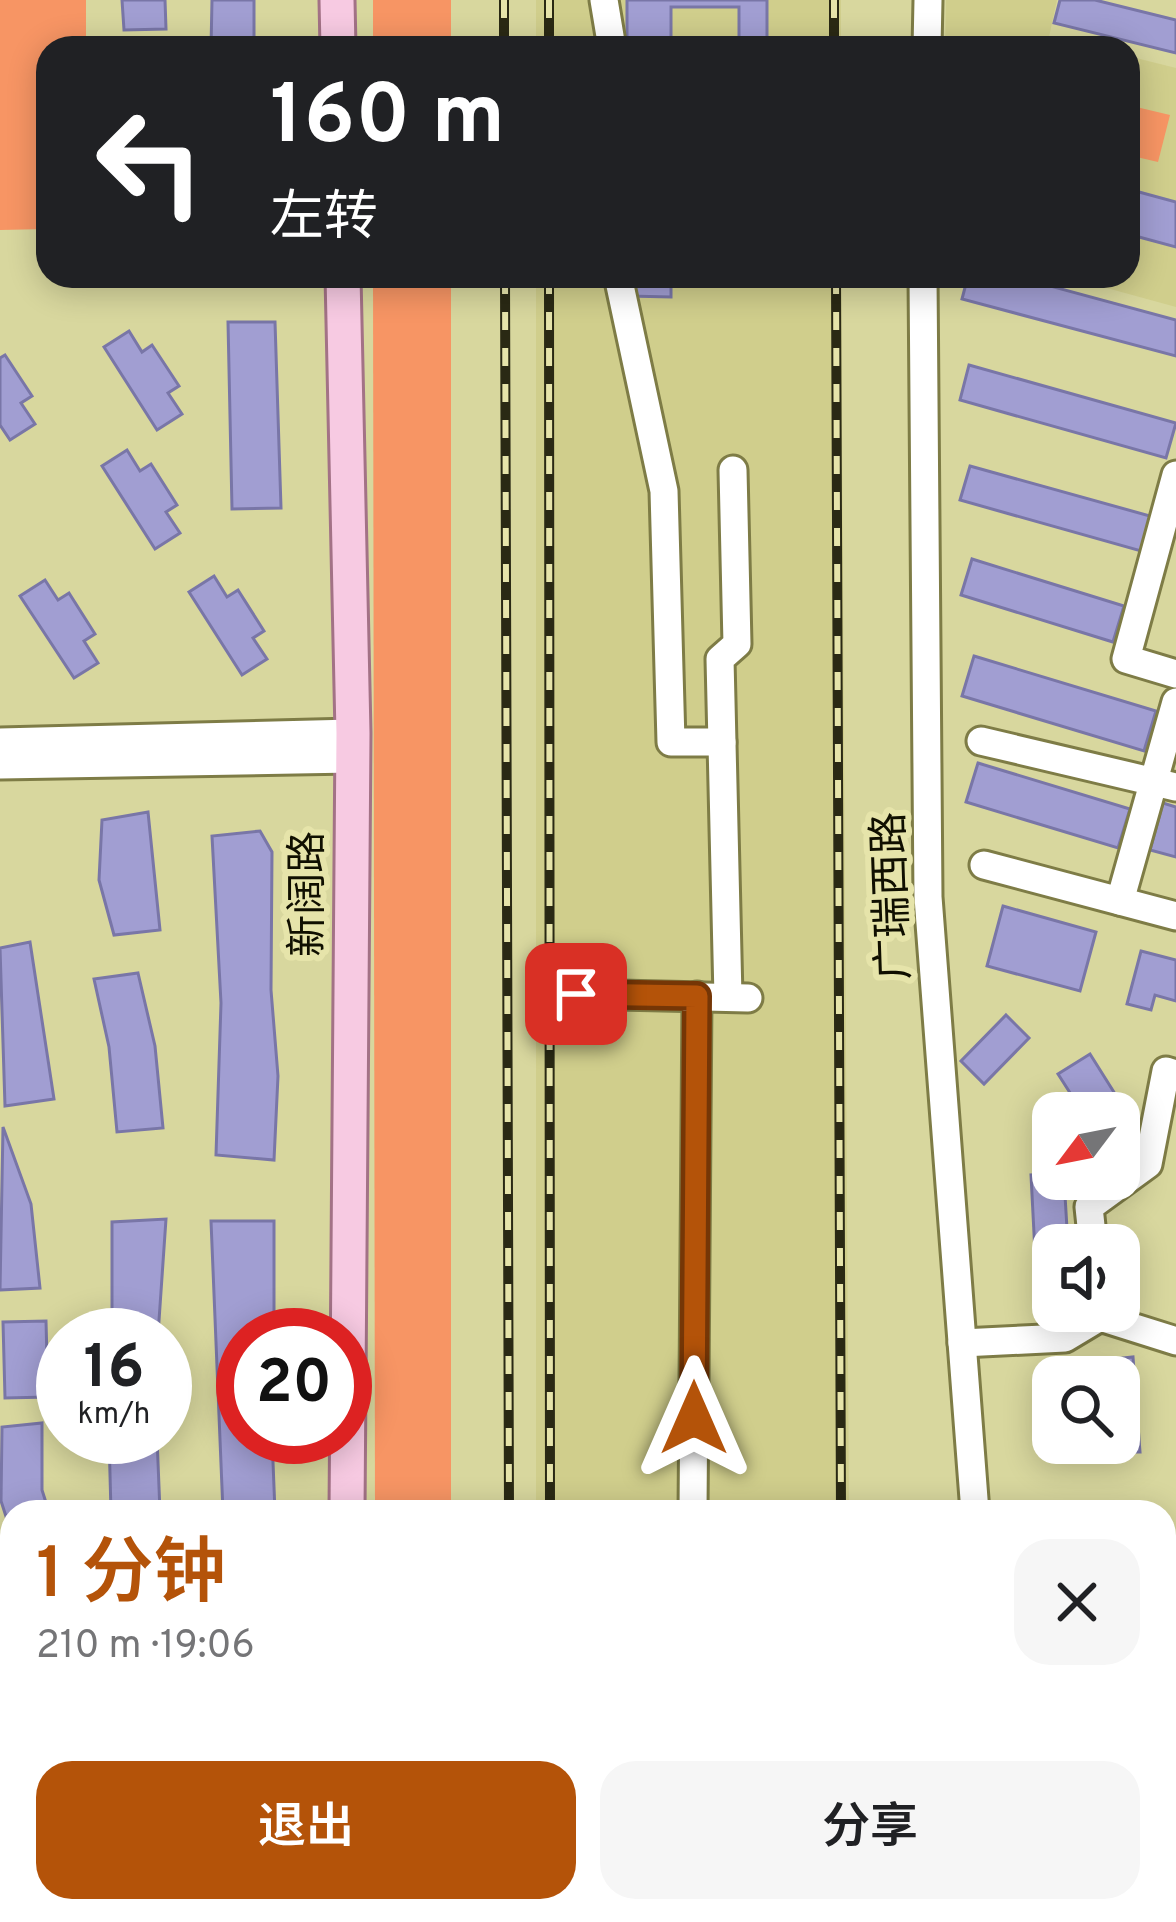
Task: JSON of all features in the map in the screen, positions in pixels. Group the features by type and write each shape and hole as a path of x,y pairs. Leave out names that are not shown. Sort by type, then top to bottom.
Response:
{"main road":[{"path":"337,0 338,36"},
{"name":"新阔路","path":"343,288 353,746 347,1500"}],"street":[{"path":"604,0 611,36"},
{"path":"927,36 928,0"},
{"path":"621,288 664,491 671,742 722,742"},
{"name":"广瑞西路","path":"923,288 928,897 974,1500"},
{"path":"576,994 738,998 720,659 737,644 734,470"},
{"path":"1176,476 1126,659 1176,674"},
{"path":"1120,901 1165,784 1176,702"},
{"path":"981,741 1165,784"},
{"path":"0,742 353,746"},
{"path":"0,765 353,746"},
{"path":"984,865 1176,916"},
{"path":"694,1500 697,996"},
{"path":"1091,1224 1089,1207 1148,1164 1166,1072 1176,1074"},
{"path":"1140,1328 1176,1341"},
{"path":"962,1342 1065,1338 1074,1332"}],"shaded area":[{"path":"0,0 86,0 86,36 36,36 36,229 0,230"},
{"path":"373,0 451,0 451,36 373,36"},
{"path":"536,0 841,0 841,36 536,36"},
{"path":"946,0 1057,0 1049,36 945,36"},
{"path":"1140,59 1176,68 1176,307 1107,288 1140,288"},
{"path":"1140,108 1170,115 1158,162 1140,158"},
{"path":"373,288 451,288 451,1500 375,1500"},
{"path":"536,288 841,288 849,1500 536,1500"}],"building":[{"path":"122,0 165,0 166,29 124,30"},
{"path":"212,0 254,0 254,36 211,36"},
{"path":"627,0 767,0 767,36 739,36 739,7 671,7 671,36 627,36"},
{"path":"1060,0 1095,0 1176,20 1176,53 1140,44 1140,36 1107,36 1054,23"},
{"path":"1140,192 1176,202 1176,247 1140,237"},
{"path":"628,288 671,288 671,297 628,296"},
{"path":"965,288 1057,288 1176,320 1176,356 962,299"},
{"path":"228,322 275,322 281,508 232,509"},
{"path":"129,331 142,352 152,345 179,386 168,393 182,414 157,430 104,347"},
{"path":"5,355 32,396 21,403 35,424 10,440 0,425 0,358"},
{"path":"969,365 1176,423 1166,458 960,400"},
{"path":"127,450 140,471 151,464 177,505 166,512 180,533 155,549 102,466"},
{"path":"970,466 1150,516 1141,551 960,500"},
{"path":"972,559 1124,606 1113,642 961,595"},
{"path":"214,576 227,597 238,590 264,631 253,638 267,659 242,675 189,592"},
{"path":"45,580 58,600 69,593 95,634 84,641 98,663 74,678 20,596"},
{"path":"974,656 1156,711 1144,751 962,696"},
{"path":"978,763 1130,809 1118,848 966,802"},
{"path":"1163,803 1176,807 1176,857 1150,850"},
{"path":"148,812 160,930 114,935 99,880 102,820"},
{"path":"260,831 272,852 271,990 278,1076 274,1160 216,1155 221,1003 212,836"},
{"path":"1003,906 1096,932 1080,991 987,966"},
{"path":"30,942 54,1099 5,1106 0,948"},
{"path":"1141,951 1176,960 1176,1001 1155,995 1151,1010 1127,1004"},
{"path":"138,973 155,1046 163,1128 117,1132 109,1047 94,979"},
{"path":"1006,1015 1029,1038 984,1084 961,1061"},
{"path":"1090,1054 1114,1092 1070,1092 1058,1074"},
{"path":"3,1127 31,1204 40,1288 0,1290"},
{"path":"1032,1200 1065,1200 1067,1224 1034,1224"},
{"path":"166,1219 160,1308 112,1308 112,1222"},
{"path":"211,1221 274,1221 274,1308 216,1308 216,1342"},
{"path":"36,1321 36,1397 5,1398 3,1322"},
{"path":"36,1424 36,1464 42,1464 45,1500 1,1500 2,1427"},
{"path":"110,1464 158,1464 160,1500 111,1500"},
{"path":"221,1464 273,1464 275,1500 223,1500"}],"railway":[{"path":"504,0 504,36"},
{"path":"549,0 549,36"},
{"path":"834,0 834,36"},
{"path":"505,288 509,1500"},
{"path":"549,288 550,1500"},
{"path":"836,288 841,1500"}],"route":[{"path":"576,994 697,996 694,1418"}]}
